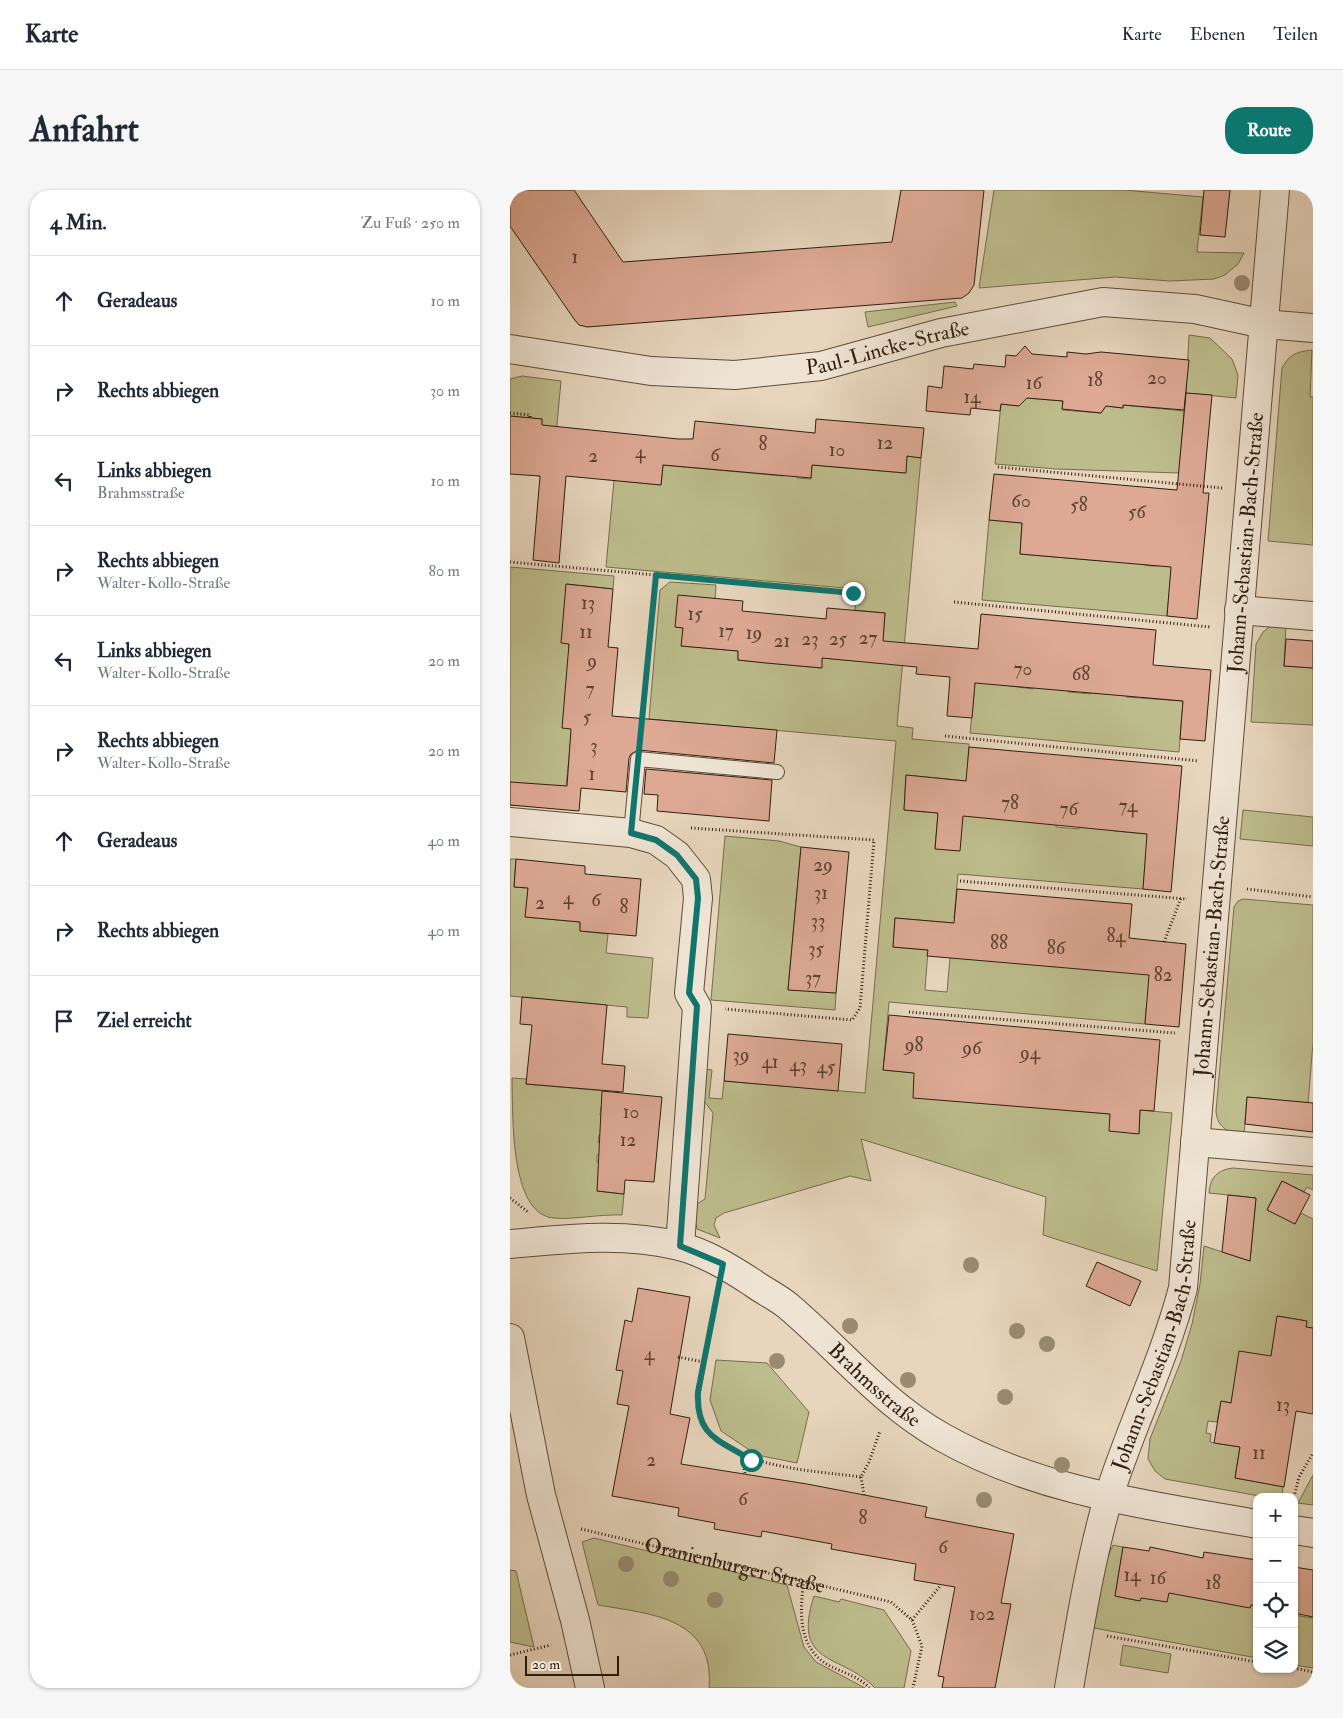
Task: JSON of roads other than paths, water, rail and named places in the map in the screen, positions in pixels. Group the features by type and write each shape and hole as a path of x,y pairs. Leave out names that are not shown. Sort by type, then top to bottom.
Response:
{"street":[{"name":"Johann-Sebastian-Bach-Straße","path":"1069,1688 1093,1559 1108,1498 1172,1328 1183,1288 1274,190"},
{"name":"Paul-Lincke-Straße","path":"510,349 651,371 735,375 821,366 940,333 1103,302 1195,309 1264,324 1313,328"},
{"path":"1239,620 1313,616"},
{"path":"510,822 643,837 677,855 696,879 698,898 689,993 697,1006 680,1246"},
{"path":"1195,1142 1313,1152"},
{"name":"Brahmsstraße","path":"510,1244 581,1238 628,1237 680,1246 723,1264 787,1306 891,1402 941,1436 990,1462 1023,1475 1108,1498 1253,1523"},
{"path":"510,1338 541,1494 590,1688"},
{"path":"1298,1531 1313,1533"}],"lane":[{"path":"643,837 638,759 777,772"}]}
